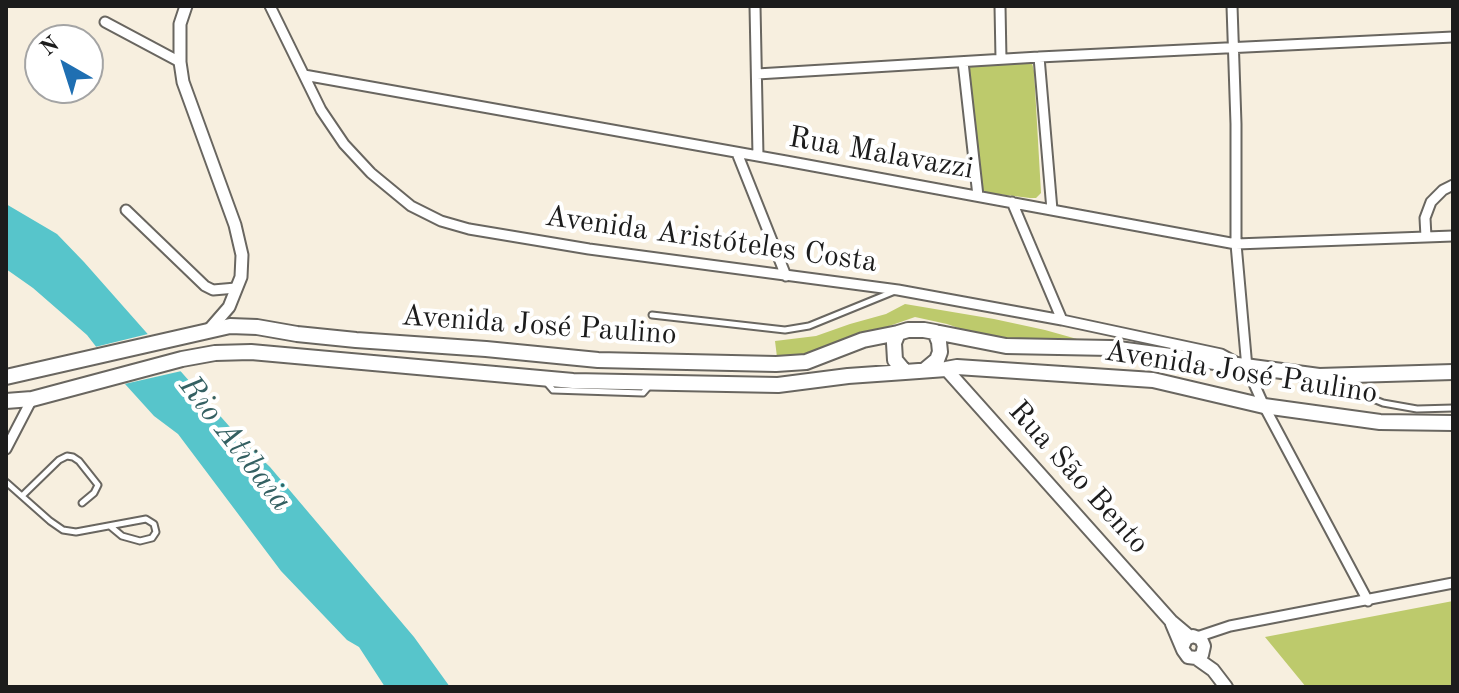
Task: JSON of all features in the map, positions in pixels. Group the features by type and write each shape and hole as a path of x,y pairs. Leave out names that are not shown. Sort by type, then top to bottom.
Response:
{"main road":[{"name":"Avenida José Paulino","path":"6,377 230,326 598,360 759,364 806,362 863,340 898,333"},
{"path":"940,352 937,360 925,370 905,372 895,360 894,343 898,333 908,330 935,332 946,369"},
{"name":"Avenida José Paulino","path":"935,332 1006,346 1111,348 1319,376 1453,372"},
{"name":"Avenida José Paulino","path":"6,401 32,399 215,353 251,352 573,381 778,385 905,372"},
{"name":"Avenida José Paulino","path":"925,370 957,367 1153,380 1264,406 1380,422 1453,423"},
{"name":"Rua São Bento","path":"946,369 1171,621 1196,645 1226,687"}],"street":[{"path":"186,6 180,24 183,82 235,225 242,255 241,277 229,307 209,330"},
{"name":"Avenida Aristóteles Costa","path":"270,6 321,110 344,144 371,173 411,206 441,221 469,229 589,249 898,290 1062,320 1221,354 1247,368"},
{"path":"755,6 758,156"},
{"path":"1000,6 1001,59"},
{"path":"1232,6 1236,244 1247,368 1264,406 1368,601"},
{"path":"105,22 180,62"},
{"path":"757,74 1234,46 1453,37"},
{"path":"1039,57 1052,210"},
{"path":"963,62 978,196"},
{"name":"Rua Malavazzi","path":"304,75 1236,244 1453,236"},
{"path":"737,153 786,276"},
{"path":"1426,237 1425,218 1431,202 1453,185"},
{"path":"1012,202 1062,320"},
{"path":"126,210 205,286 213,290 236,288"},
{"path":"6,449 9,433 32,399"},
{"path":"1196,645 1230,626 1453,583"}],"lane":[{"path":"652,315 785,330 809,326 898,290"},
{"path":"1319,376 1383,403 1417,409 1453,408"},
{"path":"22,496 67,456 79,461 98,485 97,490 82,503"},
{"path":"6,482 63,530 76,532 146,519 154,524 156,532 152,538 140,541 122,536 110,526"}],"green space":[{"path":"1029,61 1034,71 1041,193 1036,198 1030,198 982,192 970,65"},
{"path":"905,304 1045,330 1134,355 987,338 915,317 803,356 777,357 775,341 816,336 886,314"},
{"path":"1453,601 1453,687 1306,687 1265,637"}],"water":[{"name":"Rio Atibaia","path":"6,204 57,234 84,262 237,435 270,467 414,637 450,687 385,687 359,647 347,640 281,571 178,434 154,416 87,335 6,269"}],"pier":[{"path":"152,333 186,370 120,385 91,348"}]}
